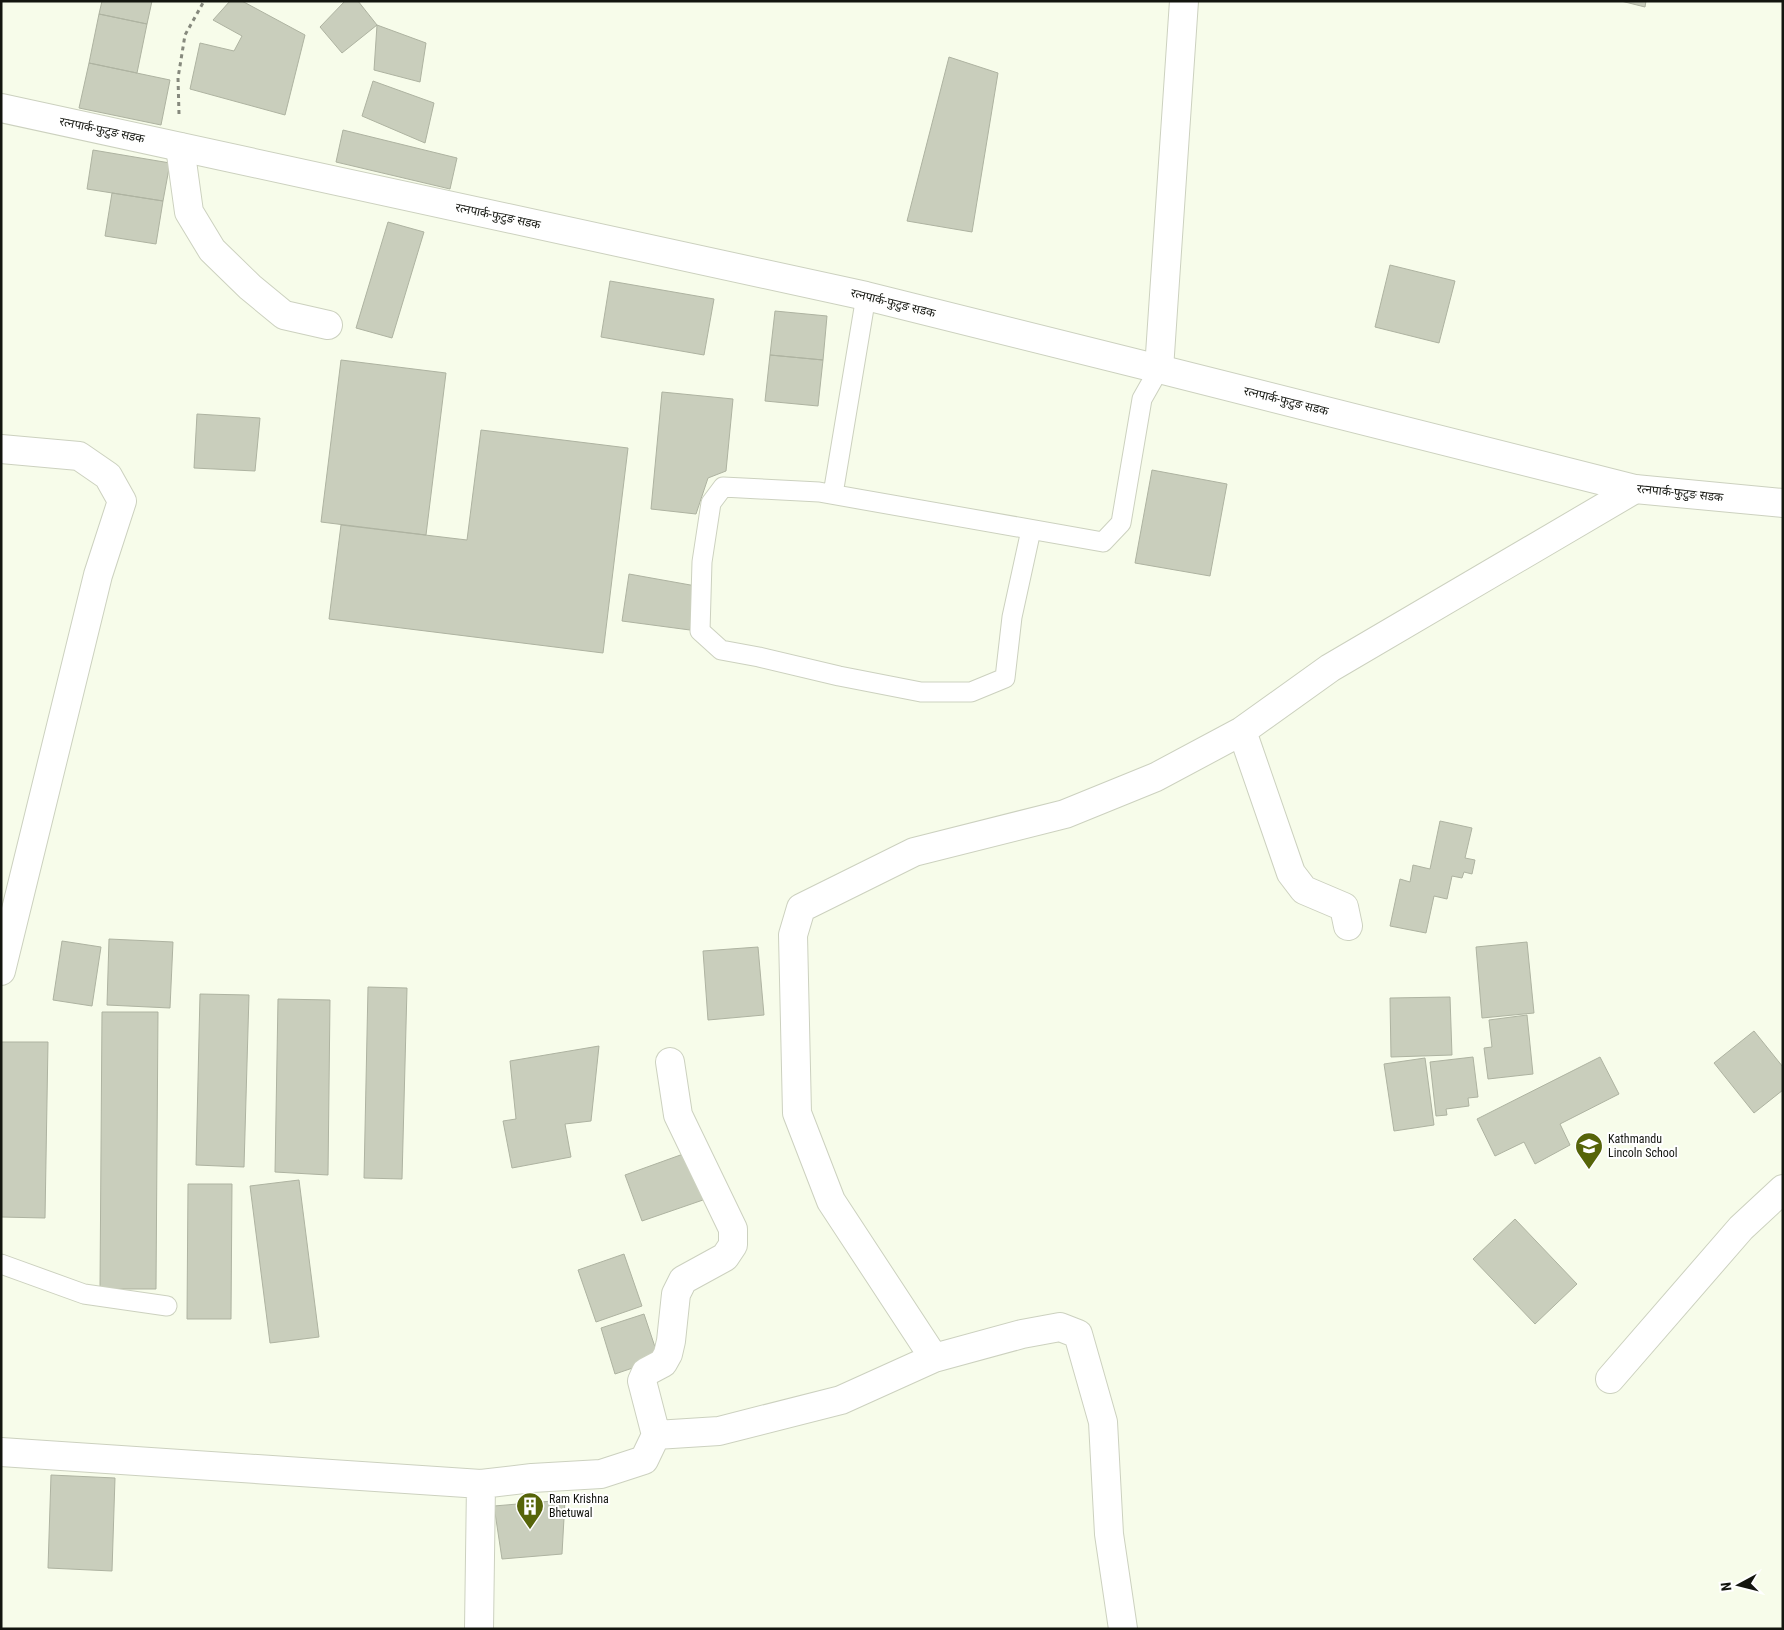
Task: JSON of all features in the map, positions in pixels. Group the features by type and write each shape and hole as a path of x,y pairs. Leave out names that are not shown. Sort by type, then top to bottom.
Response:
{"street":[{"path":"1159,368 1184,1"},
{"name":"रत्नपार्क-फुटुङ सडक","path":"1,108 866,296 1159,368 1634,490 1783,503"},
{"path":"180,147 189,212 212,250 250,287 284,316 328,325"},
{"path":"1,449 79,456 108,476 122,501 98,576 1,971"},
{"path":"934,1358 831,1201 797,1113 793,935 801,908 914,852 1065,814 1156,777 1242,730 1330,668 1634,490"},
{"path":"1242,730 1291,873 1304,890 1344,907 1348,926"},
{"path":"1,1452 481,1484 532,1478 602,1474 644,1460 656,1435 642,1381 646,1372 663,1363 668,1354 676,1294 683,1280 726,1257 733,1245 733,1229 678,1115 670,1062"},
{"path":"1610,1379 1741,1228 1783,1189"},
{"path":"656,1435 720,1431 841,1400 934,1358 1022,1334 1060,1327 1078,1334 1103,1422 1109,1534 1123,1629"},
{"path":"479,1629 481,1484"}],"lane":[{"path":"833,494 866,296"},
{"path":"1031,530 1012,617 1005,678 971,692 922,692 721,650 700,631 702,562 711,503 723,487 833,494 1103,542 1121,523 1142,399 1159,368"},
{"path":"1,1264 84,1294 167,1306"}],"path":[{"path":"180,147 178,78 185,35 204,1"}],"building":[{"path":"102,1 152,1 147,24 99,14"},
{"path":"230,1 242,1 305,35 285,115 190,89 200,43 234,51 242,36 213,20"},
{"path":"345,1 358,1 377,25 342,53 320,27"},
{"path":"1621,1 1646,1 1645,7"},
{"path":"99,14 147,24 137,73 89,63"},
{"path":"377,25 426,43 420,82 374,70"},
{"path":"949,57 998,73 972,232 907,221"},
{"path":"89,63 170,80 161,125 79,108"},
{"path":"373,81 434,103 425,143 362,116"},
{"path":"343,130 457,158 450,189 336,162"},
{"path":"93,150 170,163 163,201 87,189"},
{"path":"112,193 163,201 156,244 105,236"},
{"path":"388,222 424,232 392,338 356,328"},
{"path":"1390,265 1455,281 1439,343 1375,327"},
{"path":"610,281 714,299 704,355 601,337"},
{"path":"775,311 827,316 823,360 770,355"},
{"path":"770,355 823,360 818,406 765,401"},
{"path":"341,360 446,373 426,535 321,522"},
{"path":"662,392 733,399 726,471 708,478 696,514 651,509"},
{"path":"197,414 260,418 255,471 194,468"},
{"path":"481,430 628,448 603,653 329,619 341,525 467,540"},
{"path":"1152,470 1227,484 1210,576 1135,563"},
{"path":"629,574 696,586 690,630 622,621"},
{"path":"1440,821 1472,828 1465,858 1475,860 1472,874 1464,872 1462,878 1452,876 1447,899 1434,896 1426,933 1390,926 1400,879 1410,882 1413,865 1430,869"},
{"path":"109,939 173,942 170,1008 107,1005"},
{"path":"62,941 101,947 92,1006 53,1000"},
{"path":"1527,942 1534,1013 1482,1018 1476,947"},
{"path":"758,947 764,1015 708,1020 703,951"},
{"path":"368,987 407,988 402,1179 364,1178"},
{"path":"200,994 249,995 244,1167 196,1165"},
{"path":"1450,997 1452,1055 1391,1057 1390,998"},
{"path":"278,999 330,1000 328,1175 275,1172"},
{"path":"102,1012 158,1012 156,1289 100,1289"},
{"path":"1527,1015 1533,1074 1488,1079 1484,1048 1492,1047 1489,1020"},
{"path":"1754,1031 1783,1067 1783,1090 1754,1113 1714,1063"},
{"path":"1,1042 48,1042 45,1218 1,1217"},
{"path":"599,1046 591,1121 565,1124 571,1157 512,1168 503,1121 516,1119 510,1061"},
{"path":"1473,1057 1478,1097 1468,1098 1469,1106 1446,1109 1447,1115 1436,1116 1430,1062"},
{"path":"1600,1057 1619,1094 1560,1124 1570,1145 1535,1164 1524,1142 1495,1156 1477,1119"},
{"path":"1425,1058 1434,1125 1394,1131 1384,1064"},
{"path":"686,1153 703,1200 642,1221 625,1175"},
{"path":"299,1180 319,1337 270,1343 250,1186"},
{"path":"188,1184 232,1184 231,1319 187,1319"},
{"path":"1515,1219 1577,1284 1535,1324 1473,1259"},
{"path":"624,1254 642,1306 596,1322 578,1270"},
{"path":"644,1314 659,1359 615,1374 601,1328"},
{"path":"51,1475 115,1478 112,1571 48,1568"},
{"name":"Ram Krishna Bhetuwal","path":"565,1500 562,1554 502,1559 494,1506"}],"place":[{"name":"Kathmandu Lincoln School","path":"1589,1170"},
{"name":"Ram Krishna Bhetuwal","path":"530,1530"}]}
